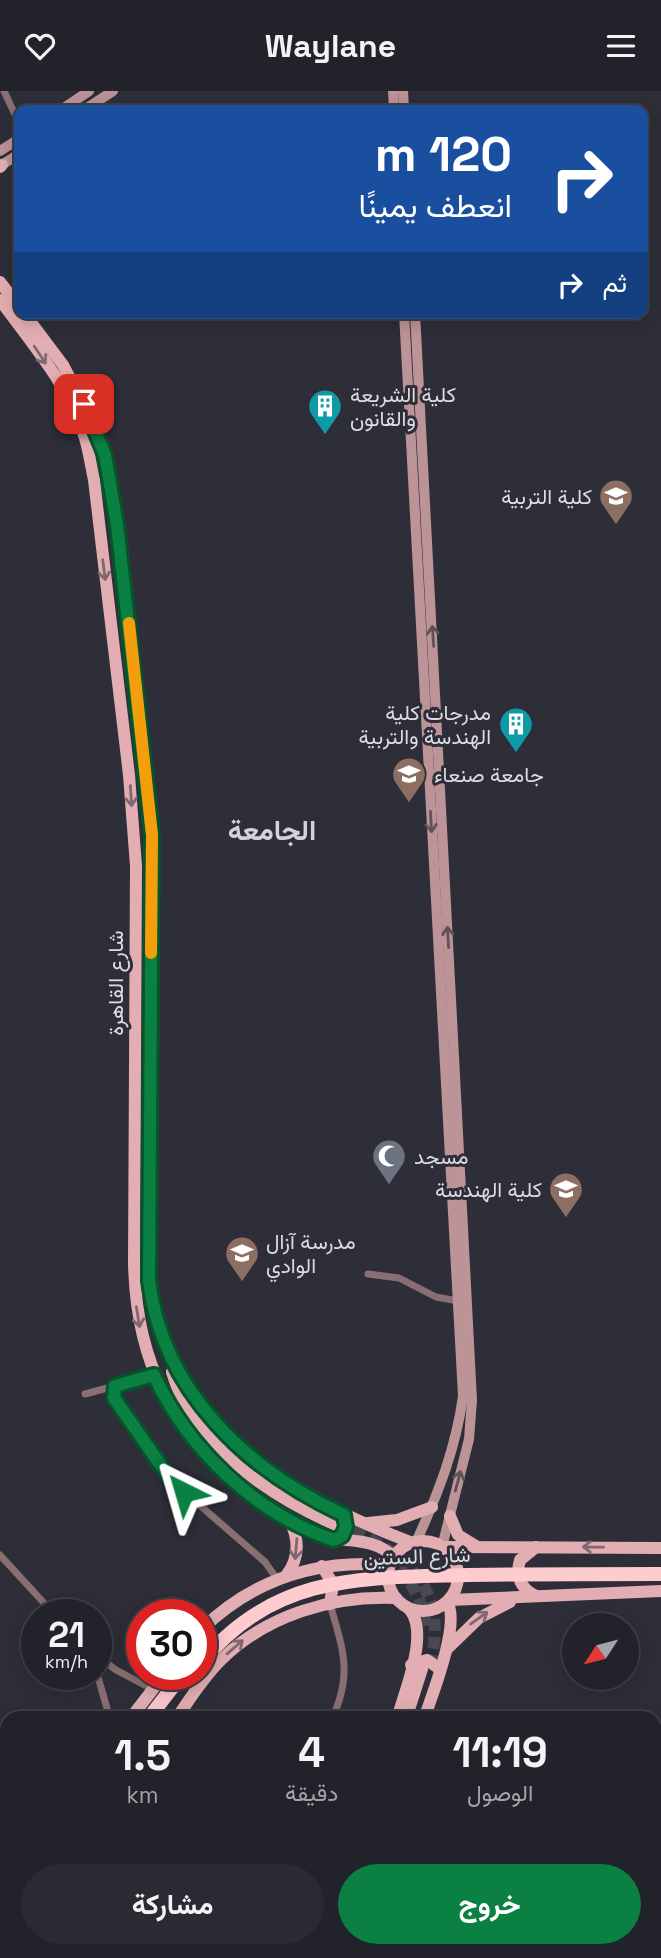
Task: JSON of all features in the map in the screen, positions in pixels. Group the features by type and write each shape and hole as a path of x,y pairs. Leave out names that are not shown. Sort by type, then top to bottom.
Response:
{"highway":[{"name":"شارع الستين","path":"217,1636 248,1609 288,1589 324,1576 417,1568 661,1566"},
{"name":"شارع الستين","path":"217,1645 251,1618 288,1598 332,1582 410,1576 661,1574"},
{"name":"شارع الستين","path":"165,1711 175,1690"},
{"name":"شارع الستين","path":"166,1711 181,1690"}],"main road":[{"path":"0,283 14,301"},
{"name":"شارع القاهرة","path":"0,300 64,393 85,436 99,527 130,775 136,866 134,1293 140,1329 154,1375 174,1413 206,1455 230,1477 290,1521 336,1527 362,1523 415,1542"},
{"name":"شارع القاهرة","path":"28,319 63,365 82,400 105,455 117,525 152,835 149,1281 158,1325 168,1353 201,1407 238,1448 336,1527 367,1541 392,1561"},
{"path":"99,527 117,525"},
{"path":"154,1375 166,1386 202,1439 238,1475 293,1514 336,1527"},
{"path":"362,1523 397,1520 432,1507"},
{"path":"450,1516 458,1535 476,1546"},
{"path":"281,1578 293,1565 298,1546 290,1521"},
{"path":"424,1711 425,1668 417,1620 396,1598 389,1586 392,1561 415,1542 430,1542 442,1547 453,1558 458,1572 457,1587 448,1601 452,1616 445,1652"},
{"path":"530,1597 524,1588 518,1567 524,1554 536,1546"},
{"name":"شارع الستين","path":"442,1547 661,1548"},
{"name":"شارع الستين","path":"217,1615 225,1608 281,1578 322,1566 392,1561"},
{"path":"322,1566 333,1584 330,1604"},
{"path":"408,1608 429,1611 448,1601 661,1591"},
{"path":"401,1711 425,1668 479,1618 530,1597"},
{"name":"شارع الستين","path":"166,1711 245,1639 273,1622 330,1604 372,1598 396,1598"},
{"path":"409,1711 425,1668"},
{"path":"416,1711 425,1668"},
{"path":"136,1711 151,1690"}],"street":[{"path":"4,91 14,112"},
{"path":"68,105 89,91"},
{"path":"92,105 113,91"},
{"path":"404,319 421,530 454,1123 471,1345 472,1400 442,1547"},
{"path":"415,319 421,530"},
{"path":"415,1542 463,1437 455,1139"},
{"path":"368,1274 399,1278 436,1297 458,1301"},
{"path":"85,1394 154,1375"},
{"path":"115,1386 114,1398 173,1482 281,1578"},
{"path":"0,1555 40,1599"},
{"path":"330,1604 345,1657 346,1674 334,1711"},
{"path":"102,1690 108,1711"}],"tunnel":[{"path":"336,1525 383,1547 402,1560 418,1577 428,1596 434,1617 434,1642 428,1671"},
{"path":"386,1556 413,1587 426,1626"}],"slow traffic":[{"path":"129,623 152,835 151,953"}],"place":[{"name":"كلية الشريعة والقانون","path":"325,436"},
{"name":"كلية التربية","path":"616,526"},
{"name":"مدرجات كلية الهندسة والتربية","path":"516,754"},
{"name":"جامعة صنعاء","path":"409,804"},
{"name":"مسجد","path":"389,1186"},
{"name":"كلية الهندسة","path":"566,1219"},
{"name":"مدرسة آزال الوادي","path":"242,1283"}],"district":[{"name":"الجامعة","path":"272,830"}],"route":[{"path":"84,404 105,455 117,525 152,835 149,1281 154,1311 175,1366 191,1392 225,1435 281,1482 344,1515 346,1527 342,1536 334,1540 313,1532 290,1521 230,1477 189,1435 167,1402 154,1375 115,1386 114,1398 169,1477 184,1492"}]}
